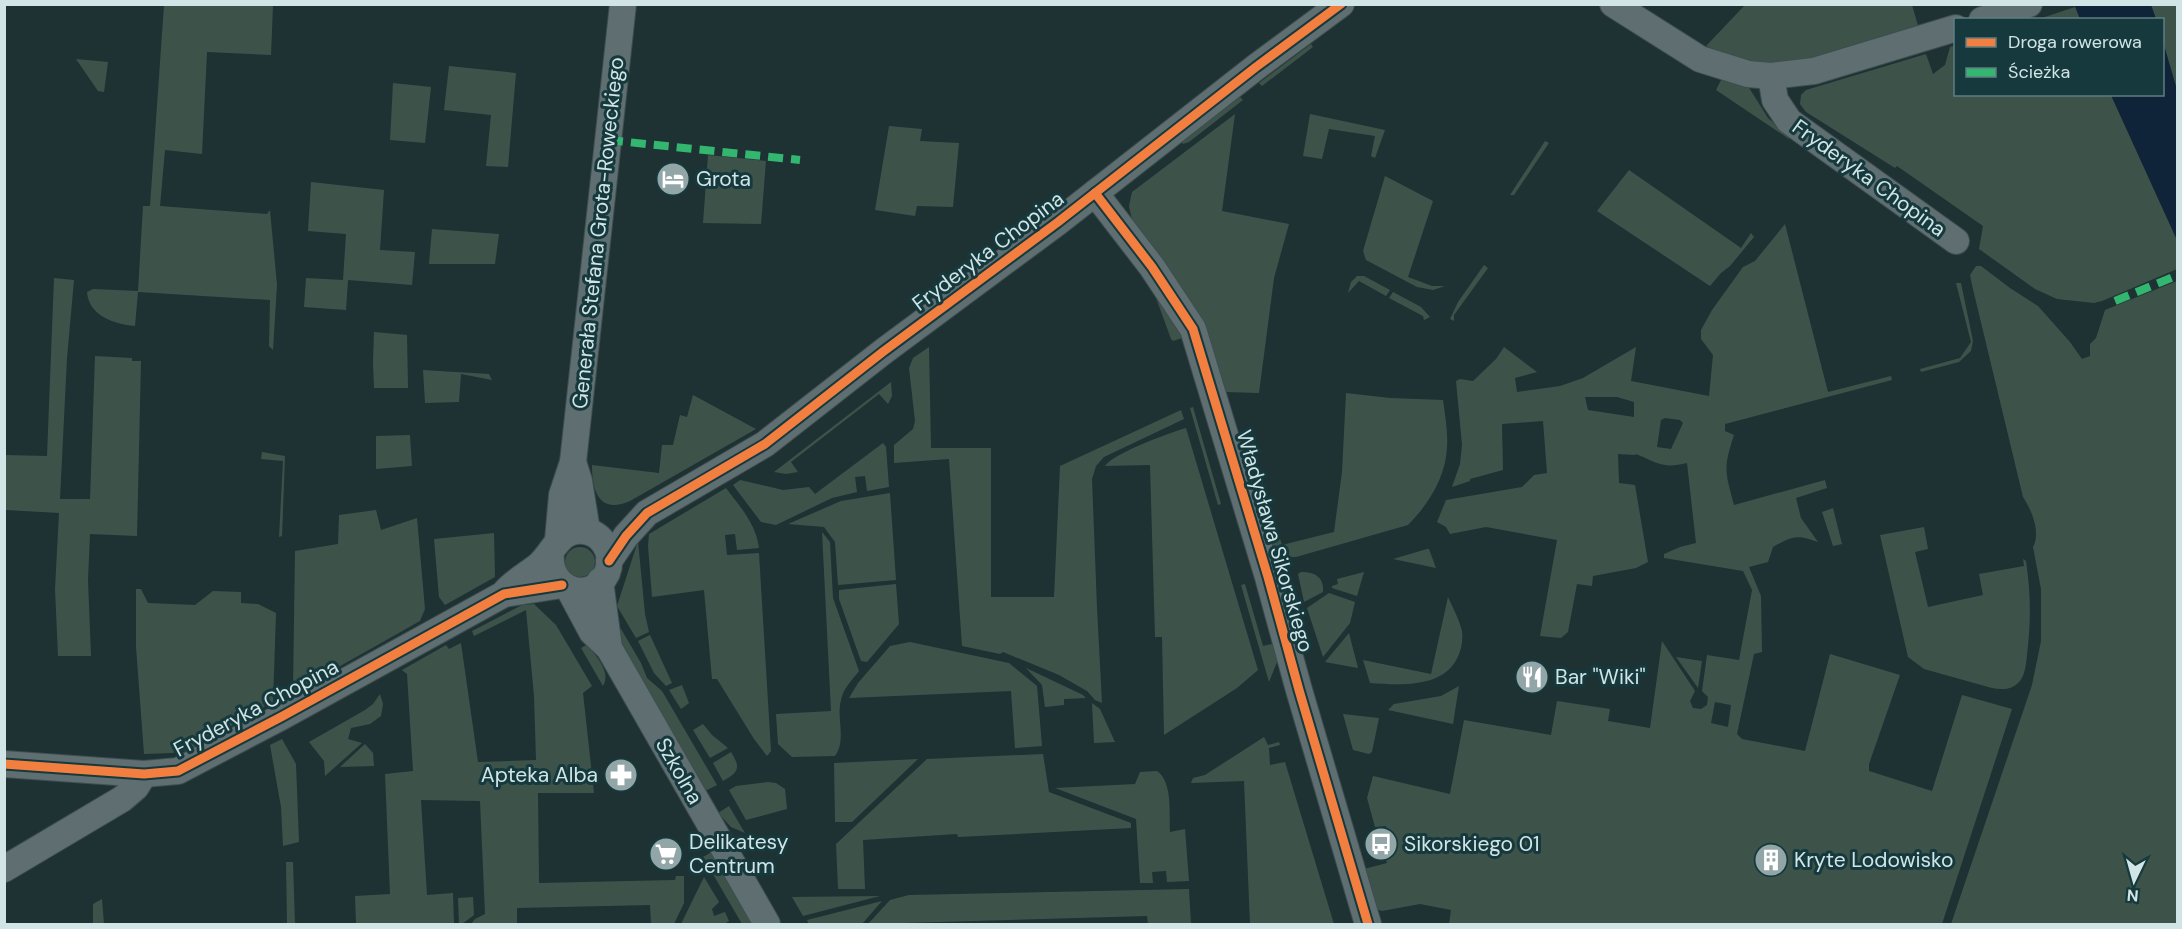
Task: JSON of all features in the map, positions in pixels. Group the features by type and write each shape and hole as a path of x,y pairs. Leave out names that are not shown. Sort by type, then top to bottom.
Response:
{"street":[{"name":"Generała Stefana Grota-Roweckiego","path":"573,462 623,4"},
{"name":"Fryderyka Chopina","path":"647,513 759,448 1341,4"},
{"path":"1613,4 1700,59 1748,74 1771,76 1814,71 1954,29"},
{"path":"1988,18 2029,4"},
{"name":"Fryderyka Chopina","path":"1771,76 1775,100 1789,121 1956,241"},
{"name":"Władysława Sikorskiego","path":"1095,193 1147,261 1193,329 1268,577 1368,924"},
{"path":"573,462 590,532 603,542 607,549 605,571 609,648"},
{"path":"573,462 562,495 552,571 566,587 588,626 609,648"},
{"path":"504,594 569,532 590,532 616,520 647,513"},
{"path":"504,594 566,587 583,590 605,571 626,536 647,513"},
{"name":"Fryderyka Chopina","path":"4,764 144,774 171,773 194,764 504,594"},
{"name":"Szkolna","path":"609,648 767,924"},
{"path":"4,869 112,806 136,787 144,774"}],"green space":[{"path":"164,5 273,5 271,55 207,52 202,154 165,150 160,206 267,214 270,210 277,285 273,350 269,346 270,300 138,292 135,326 111,321 98,313 89,300 87,292 93,289 138,291 143,206 150,206"},
{"path":"1745,5 1912,5 1919,29 1804,63 1746,63 1706,46"},
{"path":"2151,5 2177,5 2177,90 2164,45 2164,18 2156,18"},
{"path":"2075,7 2080,18 2042,18"},
{"path":"1311,44 1313,47 1262,86 1259,83"},
{"path":"1954,45 1954,96 2111,96 2177,240 2177,269 2094,303 2057,299 2035,289 1979,249 1983,226 1897,166 1895,168 1806,112 1800,104 1801,95 1806,90 1926,54 1933,74 1945,65 1950,47"},
{"path":"76,59 108,62 104,92 98,91"},
{"path":"449,66 516,73 508,167 486,166 491,115 444,110"},
{"path":"1722,78 1746,83 1768,118 1790,137 1789,139 1716,90"},
{"path":"393,83 431,87 425,143 390,140"},
{"path":"1240,97 1243,100 1189,142 1183,144 1181,141"},
{"path":"1235,114 1222,211 1289,224 1274,278 1259,393 1225,392 1132,220 1129,206 1132,192"},
{"path":"1310,114 1385,130 1375,158 1371,156 1375,136 1329,129 1322,159 1303,156"},
{"path":"889,126 922,129 920,141 959,143 953,207 917,206 915,216 875,210"},
{"path":"1545,141 1549,143 1514,195 1510,195"},
{"path":"708,155 766,161 761,224 703,223"},
{"path":"1629,170 1741,248 1751,233 1754,237 1710,286 1597,211"},
{"path":"1385,176 1433,201 1408,277 1432,286 1445,286 1433,290 1417,287 1366,260 1363,251"},
{"path":"311,182 384,190 380,250 415,252 412,285 348,280 346,310 304,307 306,278 343,280 346,234 308,231"},
{"path":"1785,224 1828,392 1891,376 1892,380 1725,424 1725,431 1734,435 1726,470 1734,505 1825,480 1827,488 1796,498 1801,518 1818,542 1800,537 1790,538 1773,547 1768,562 1749,567 1761,596 1762,652 1754,654 1737,734 1742,739 1805,751 1830,654 1900,675 1869,764 1869,771 1932,791 1962,695 2012,709 1942,924 1449,924 1451,910 1420,904 1382,911 1376,909 1364,869 1387,863 1380,839 1388,837 1386,826 1375,827 1367,798 1373,776 1450,794 1464,720 1551,735 1557,701 1610,709 1608,721 1650,728 1662,641 1695,691 1690,701 1693,708 1701,709 1707,705 1708,697 1702,691 1707,655 1739,660 1752,590 1743,571 1664,558 1664,554 1696,543 1687,463 1666,465 1636,454 1618,454 1619,483 1635,485 1648,562 1636,568 1593,576 1592,586 1577,584 1568,632 1561,638 1540,636 1557,540 1486,527 1450,534 1446,527 1437,522 1446,500 1522,487 1534,475 1547,473 1543,421 1502,424 1503,470 1470,479 1470,481 1452,487 1460,464 1462,445 1456,381 1460,379 1473,381 1496,359 1504,347 1537,372 1515,378 1517,392 1560,386 1583,378 1636,347 1631,381 1709,396 1713,355 1701,339 1701,330 1712,310 1743,267 1755,261","holes":["1585,397 1617,397 1634,402 1634,417 1588,410","1665,418 1680,420 1683,423 1671,449 1657,447 1661,420","1715,702 1731,705 1728,727 1711,723"]},
{"path":"432,229 499,234 495,264 429,264"},
{"path":"1484,265 1488,268 1454,315 1454,321 1450,319 1458,302"},
{"path":"1976,266 1981,266 2038,306 2082,359 2090,356 2090,344 2096,338 2105,310 2177,281 2177,924 1951,924 2032,685 2041,641 2041,589 2033,547 2036,528 2023,497 1972,285 1970,275"},
{"path":"1357,276 1364,276 1390,290 1386,296 1359,281 1348,293 1351,282"},
{"path":"54,278 74,280 67,358 60,499 90,499 95,356 132,358 132,361 141,361 137,536 90,534 88,580 91,656 58,656 55,589 59,513 6,510 5,522 5,455 47,456"},
{"path":"1956,283 1961,283 1973,341 1971,351 1959,362 1921,372 1920,369 1960,358 1971,342"},
{"path":"1152,287 1185,337 1173,341 1171,339"},
{"path":"1393,292 1421,307 1430,317 1424,320 1423,316 1389,298"},
{"path":"374,332 407,335 408,388 374,388"},
{"path":"929,347 931,448 991,448 991,597 1054,597 1060,466 1181,410 1184,419 1104,457 1096,466 1092,479 1102,703 1095,700 1087,691 1059,675 1003,652 1000,654 962,646 949,459 894,463 894,445 913,429 915,421 909,368 913,358"},
{"path":"423,370 489,374 492,380 461,374 459,402 425,403"},
{"path":"891,382 892,396 888,404 879,394 791,462 798,472 786,474 774,472"},
{"path":"1346,393 1390,398 1443,400 1447,447 1443,469 1435,490 1408,525 1296,557 1280,557 1270,551 1252,487 1261,478 1282,545 1334,532 1342,472"},
{"path":"693,395 756,429 630,501 611,505 604,502 599,497 593,483 592,465 659,473 662,445 673,445 680,415 687,417"},
{"path":"1193,407 1221,504 1218,505 1190,408"},
{"path":"1186,428 1258,670 1237,688 1164,735 1162,637 1155,637 1150,465 1105,466 1119,455"},
{"path":"410,435 412,466 376,469 376,436"},
{"path":"883,443 886,447 889,487 867,491 865,476 855,477 857,492 832,498 776,525 761,522 733,485 740,480 783,490 809,487 815,494"},
{"path":"262,452 285,456 282,536 279,537 283,461 261,459"},
{"path":"726,488 755,531 759,548 737,550 735,534 725,535 727,555 759,553 771,751 767,756 717,679 712,679 704,590 652,597 649,534"},
{"path":"890,493 896,580 838,585 835,542 824,527 788,524 841,501"},
{"path":"1833,508 1842,544 1833,546 1822,512"},
{"path":"376,510 381,530 417,518 425,609 420,621 296,691 293,688 295,551 338,544 339,515"},
{"path":"1924,527 1928,549 1915,552 1928,607 1983,595 1979,574 2024,566 2023,559 2026,561 2030,597 2028,643 2024,673 2013,687 1992,688 1924,669 1908,657 1880,535"},
{"path":"822,532 830,542 833,598 859,671 842,696 841,736 835,756 792,757 778,744 776,714 831,711"},
{"path":"494,533 495,577 445,605 439,597 434,539"},
{"path":"638,541 645,614 649,632 636,638 617,606"},
{"path":"580,547 591,551 595,562 591,573 580,577 569,573 565,562 569,551"},
{"path":"1427,549 1429,549 1436,568 1393,559"},
{"path":"1301,572 1318,576 1323,587 1323,592 1304,602 1298,574"},
{"path":"1364,572 1357,596 1332,588 1338,584 1337,579"},
{"path":"896,584 899,624 867,662 861,661 839,599 839,590"},
{"path":"1245,584 1263,646 1276,643 1277,662 1269,682 1241,585"},
{"path":"136,589 141,589 148,603 195,605 213,591 241,592 241,603 258,604 276,613 273,702 191,749 172,753 144,754 136,647"},
{"path":"1329,593 1355,602 1350,623 1323,657 1307,608"},
{"path":"1448,597 1462,634 1460,651 1453,665 1444,674 1421,682 1370,683 1363,660 1431,674"},
{"path":"534,604 556,625 592,686 583,693 594,793 538,793 539,883 675,880 676,876 684,876 684,903 674,924 651,924 650,905 517,908 517,924 471,924 485,914 480,801 421,800 427,895 453,893 454,924 356,924 355,896 390,894 385,774 413,771 407,674 402,670 446,645 449,649 461,643 478,762 536,760 534,696 526,610 474,636 472,631 522,605"},
{"path":"621,629 647,678 662,691 717,785 707,790 703,788 641,682 622,645 618,630"},
{"path":"1349,633 1358,668 1325,662"},
{"path":"650,635 672,683 666,686 654,673 638,641"},
{"path":"910,642 1009,663 1037,686 1042,746 1015,748 1011,691 849,698 858,683 890,646"},
{"path":"588,644 604,670 603,686 581,648"},
{"path":"1676,657 1702,661 1698,688"},
{"path":"1026,668 1086,698 1064,699 1064,705 1045,707 1042,685"},
{"path":"682,685 689,703 681,709 669,690"},
{"path":"1459,686 1453,724 1388,710 1394,704 1441,696"},
{"path":"380,694 383,704 381,716 370,724 351,728 348,739 362,743 325,776 324,761 309,742 365,710"},
{"path":"1092,703 1100,709 1115,742 1094,743"},
{"path":"1343,714 1379,718 1372,752 1369,754 1353,750"},
{"path":"703,724 728,748 710,758 693,730"},
{"path":"1264,737 1268,745 1279,742 1280,745 1269,748 1270,765 1285,762 1334,924 1250,924 1244,781 1191,783 1193,778 1205,775"},
{"path":"282,739 296,764 299,842 283,846 281,807 270,745"},
{"path":"365,744 373,753 374,766 340,767"},
{"path":"731,752 737,769 723,781 713,763"},
{"path":"1043,754 1049,792 1131,823 1131,828 863,840 865,889 838,889 836,844 927,759"},
{"path":"918,759 852,822 835,822 834,763"},
{"path":"1157,771 1162,776 1168,790 1170,832 1185,829 1189,881 1167,882 1166,871 1152,872 1153,883 1140,883 1136,819 1055,788 1135,784 1140,772"},
{"path":"776,783 785,789 787,809 746,820 729,790 736,786"},
{"path":"729,806 745,833 731,827 718,813"},
{"path":"710,853 715,854 757,924 742,924 703,857"},
{"path":"286,862 293,862 295,924 287,924"},
{"path":"704,877 719,902 712,909 714,916 725,912 729,921 724,924 681,924"},
{"path":"1189,889 1191,924 1148,924 1147,916 868,924 890,900 909,895"},
{"path":"880,896 803,916 792,897"},
{"path":"473,897 474,915 459,924 458,898"},
{"path":"102,899 104,924 93,924 93,904"},
{"path":"882,901 862,924 809,924 807,920"}],"water":[{"path":"2075,5 2151,5 2156,18 2080,18"},
{"path":"2164,45 2177,90 2177,240 2111,96 2164,96"}],"marked path":[{"path":"608,140 800,160"},
{"path":"2115,301 2178,275"}],"cycle path":[{"path":"609,561 626,536 647,513 765,444 1341,4"},
{"path":"1095,193 1152,267 1193,329 1268,577 1368,924"},
{"path":"4,764 144,774 178,771 504,594 562,585"}],"place":[{"name":"Grota","path":"673,179"},
{"name":"Bar \"Wiki\"","path":"1532,677"},
{"name":"Apteka Alba","path":"621,775"},
{"name":"Sikorskiego 01","path":"1381,844"},
{"name":"Delikatesy Centrum","path":"666,854"},
{"name":"Kryte Lodowisko","path":"1771,860"}]}
